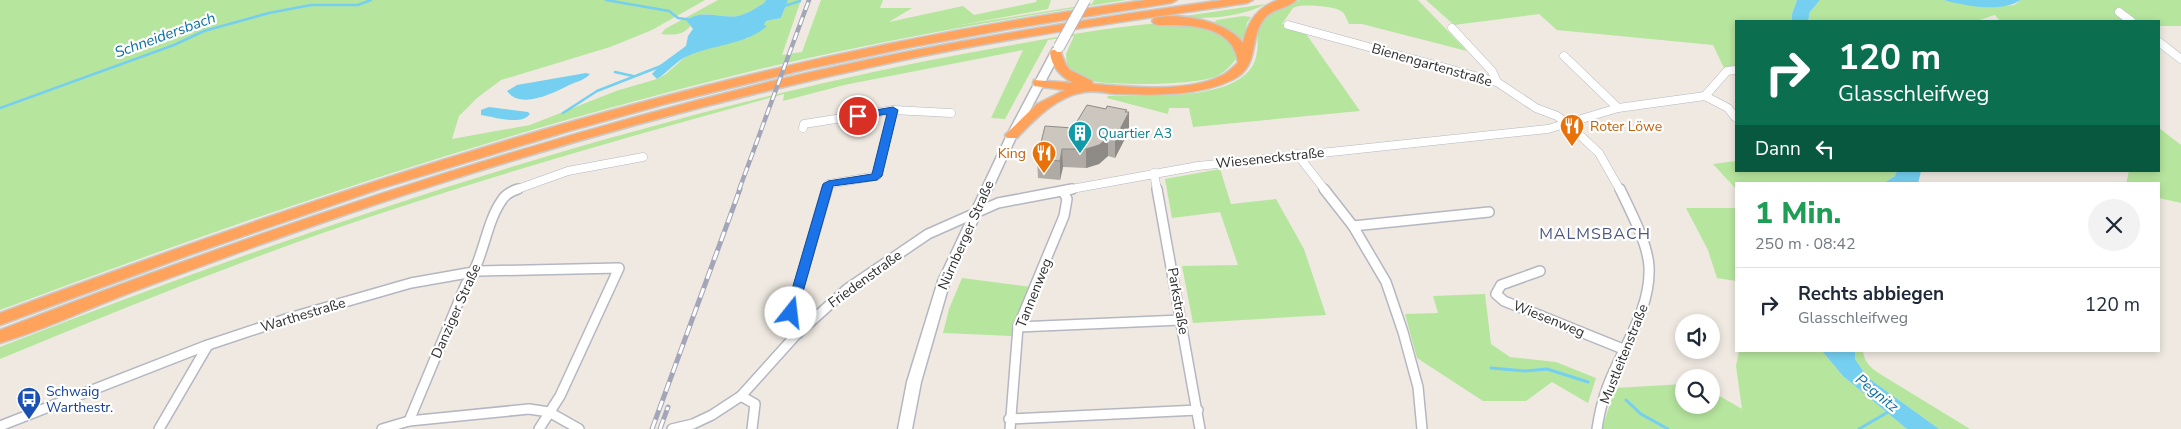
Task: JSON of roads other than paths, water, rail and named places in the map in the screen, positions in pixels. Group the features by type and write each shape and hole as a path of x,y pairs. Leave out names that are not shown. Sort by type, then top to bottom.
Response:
{"highway":[{"path":"0,319 118,274 384,183 494,148 670,99 796,68 939,38 1078,13 1171,0"},
{"path":"0,337 177,269 315,220 588,135 717,100 826,73 897,58 1086,24 1247,0"},
{"path":"1040,83 1092,89 1183,89 1205,86 1231,77 1238,71 1245,62 1252,27 1256,20 1266,10 1290,0"},
{"path":"1086,24 1146,21 1196,22 1220,29 1234,39 1241,49 1245,62"},
{"path":"1057,50 1059,66 1063,72 1079,81 1107,89"},
{"path":"1012,135 1052,98 1092,89"}],"main road":[{"name":"Nürnberger Straße","path":"905,429 914,382 937,301 1012,135 1085,0"}],"street":[{"path":"2119,12 2131,20"},
{"name":"Bienengartenstraße","path":"1288,25 1497,82 1536,108 1557,116 1568,124"},
{"path":"1452,28 1492,71 1497,82"},
{"path":"2160,43 2181,59"},
{"path":"1564,56 1618,108"},
{"path":"1735,70 1727,72 1705,96 1728,108 1735,117"},
{"name":"Wieseneckstraße","path":"976,212 998,203 1154,173 1297,154 1548,129 1618,108 1705,96"},
{"path":"803,128 804,124 893,110 951,113"},
{"path":"802,328 791,313 828,184 877,176 893,110"},
{"name":"Mustleitenstraße","path":"1568,124 1572,131 1593,145 1606,164 1630,212 1649,266 1646,299 1607,388 1597,429"},
{"path":"1297,154 1353,226 1386,282 1403,332 1418,387 1422,429"},
{"name":"Danziger Straße","path":"409,421 466,284 475,272 481,249 502,199 508,193 523,186 599,163 643,158"},
{"name":"Parkstraße","path":"1154,173 1200,429"},
{"name":"Tannenweg","path":"1010,424 1018,327 1064,216 1067,199 1063,191"},
{"name":"Friedenstraße","path":"672,429 694,424 712,416 741,396 772,359 802,328 848,290 928,234 976,212"},
{"path":"1353,226 1490,212"},
{"name":"Warthestraße","path":"0,426 99,385 208,345 290,318 423,280 475,272 619,268 560,396 549,412"},
{"name":"Wiesenweg","path":"1540,271 1501,285 1496,294 1504,301 1624,349"},
{"path":"1018,327 1181,320"},
{"path":"159,429 208,345"},
{"path":"741,396 754,404 752,429"},
{"path":"382,429 409,421 529,408 549,412 579,429"},
{"path":"1010,424 1198,410"},
{"path":"539,429 549,412"}],"water":[{"path":"766,0 788,0 781,18 766,21 764,25 767,26 749,37 684,58 657,79 652,74 660,65 686,46 688,36 693,29 687,21 692,17 704,14 738,16 755,9"},
{"path":"1797,0 1820,0 1810,12 1808,20 1792,20"},
{"path":"1943,0 2021,0 2003,6 1983,7"},
{"path":"586,73 590,74 555,92 537,98 520,99 513,97 507,91 517,85"},
{"path":"489,107 528,112 530,114 521,120 500,119 481,115 481,110"},
{"path":"1897,172 1921,172 1918,182 1885,182 1895,176"},
{"name":"Pegnitz","path":"1823,352 1855,352 1855,359 1867,377 1939,429 1907,429 1843,376"}],"waterway":[{"name":"Schneidersbach","path":"0,108 174,45 204,31 269,13 311,5 358,5 371,0"},
{"name":"Schneidersbach","path":"606,0 669,11 678,18 692,20"},
{"name":"Schneidersbach","path":"781,7 800,1"},
{"path":"563,113 597,91 661,66"},
{"path":"615,72 633,76"},
{"path":"1491,368 1525,371 1547,369 1588,382"},
{"path":"1626,400 1641,414 1668,429"},
{"name":"Pegnitz","path":"1859,429 1888,412"}],"railway":[{"path":"739,190 809,0"},
{"path":"652,429 740,189"},
{"path":"660,429 668,407"}],"place":[{"name":"Roter Löwe","path":"1572,147"},
{"name":"Quartier A3","path":"1080,154"},
{"name":"King","path":"1044,174"},
{"name":"Schwaig Warthestr.","path":"29,420"}],"district":[{"name":"MALMSBACH","path":"1595,234"}]}
